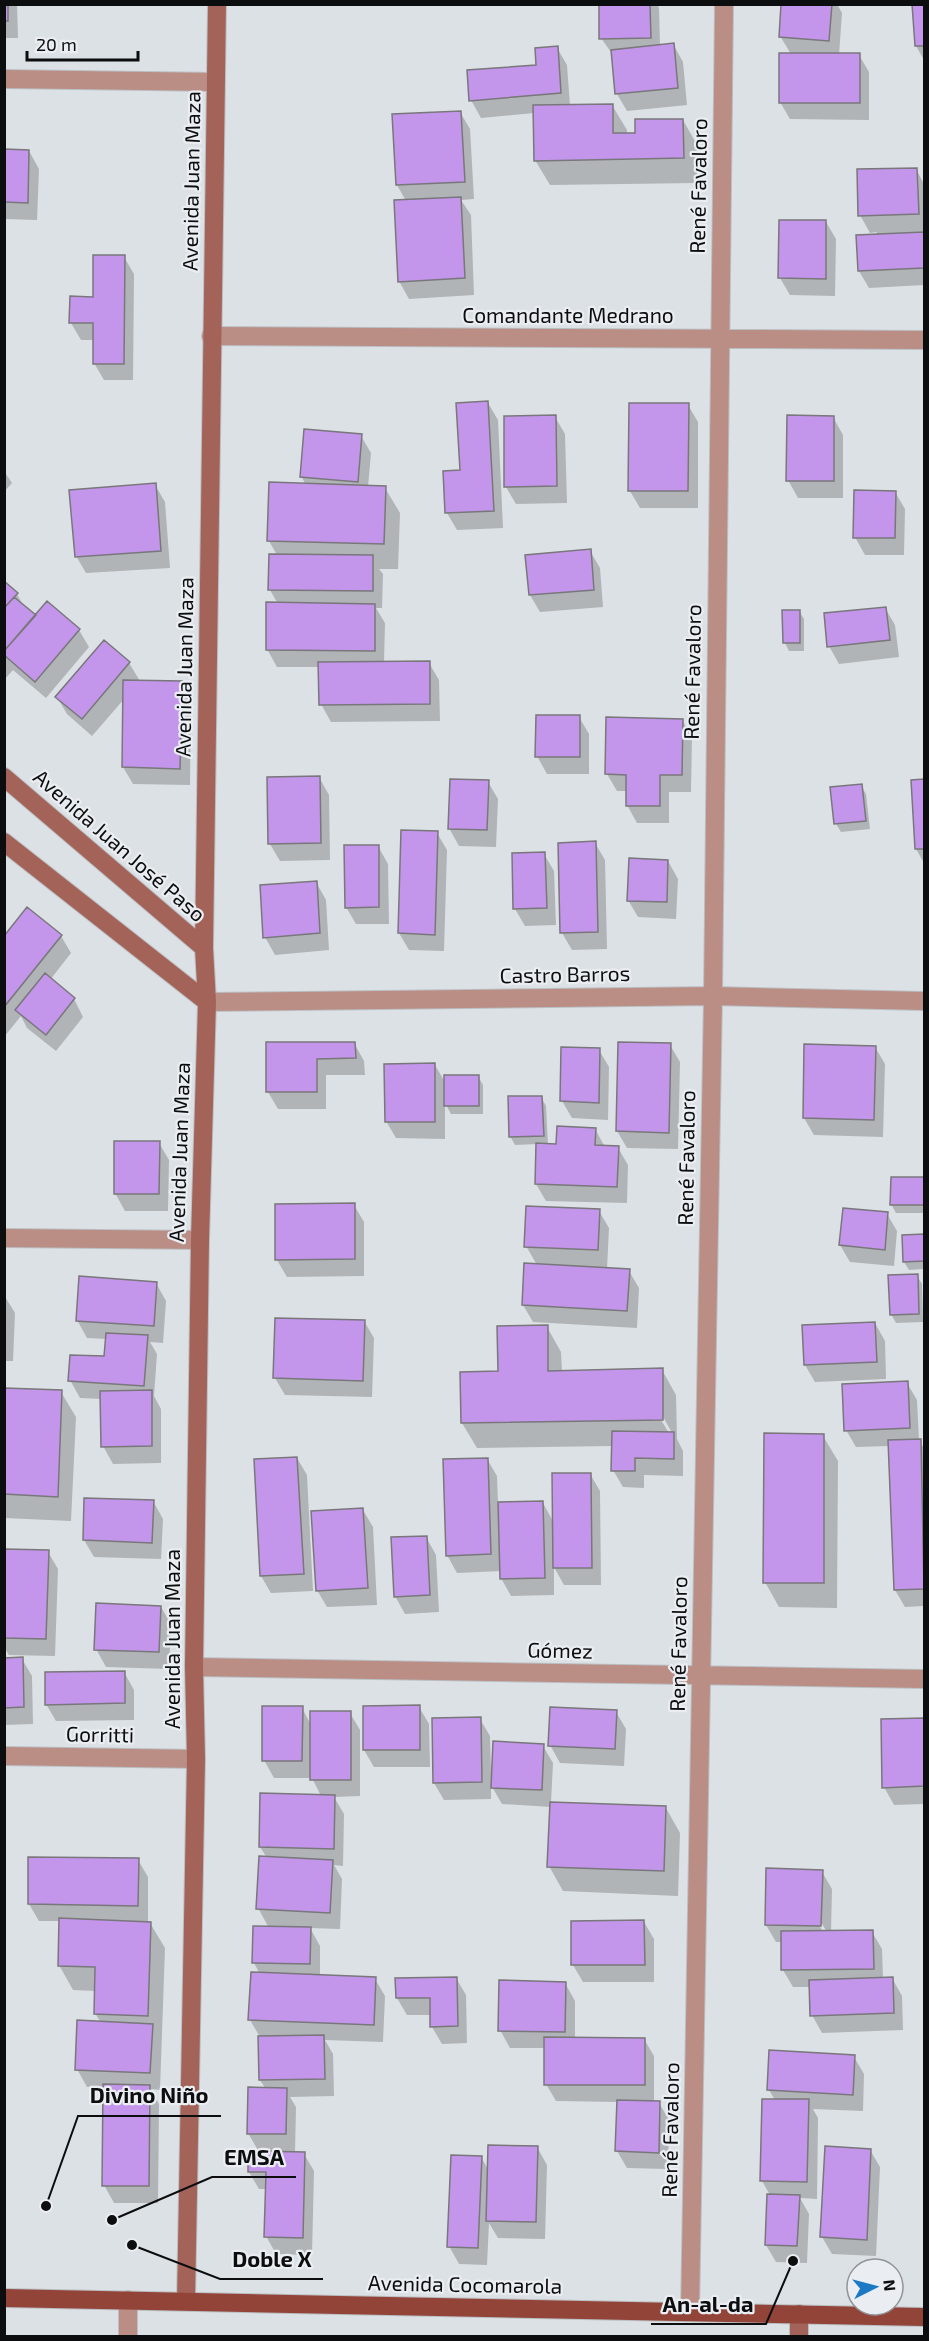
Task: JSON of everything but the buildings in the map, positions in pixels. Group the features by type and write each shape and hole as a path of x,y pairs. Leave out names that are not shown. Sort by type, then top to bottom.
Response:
{"main road":[{"name":"Avenida Juan Maza","path":"186,2301 195,1760 200,1240 207,1002 204,948 217,4"},
{"name":"Avenida Juan José Paso","path":"4,777 204,948"},
{"path":"4,842 207,1002"},
{"name":"Avenida Cocomarola","path":"4,2298 924,2317"},
{"path":"799,2314 799,2337"}],"street":[{"name":"René Favaloro","path":"690,2312 712,996 724,4"},
{"path":"4,79 216,82"},
{"name":"Comandante Medrano","path":"211,336 924,340"},
{"name":"Castro Barros","path":"207,1002 712,996 924,1000"},
{"path":"4,1238 200,1240"},
{"name":"Gómez","path":"195,1667 924,1679"},
{"name":"Gorritti","path":"4,1756 195,1760"},
{"path":"128,2300 128,2337"}],"place":[{"name":"Divino Niño","path":"46,2206"},
{"name":"EMSA","path":"112,2220"},
{"name":"Doble X","path":"132,2245"},
{"name":"An-al-da","path":"793,2261"}]}
